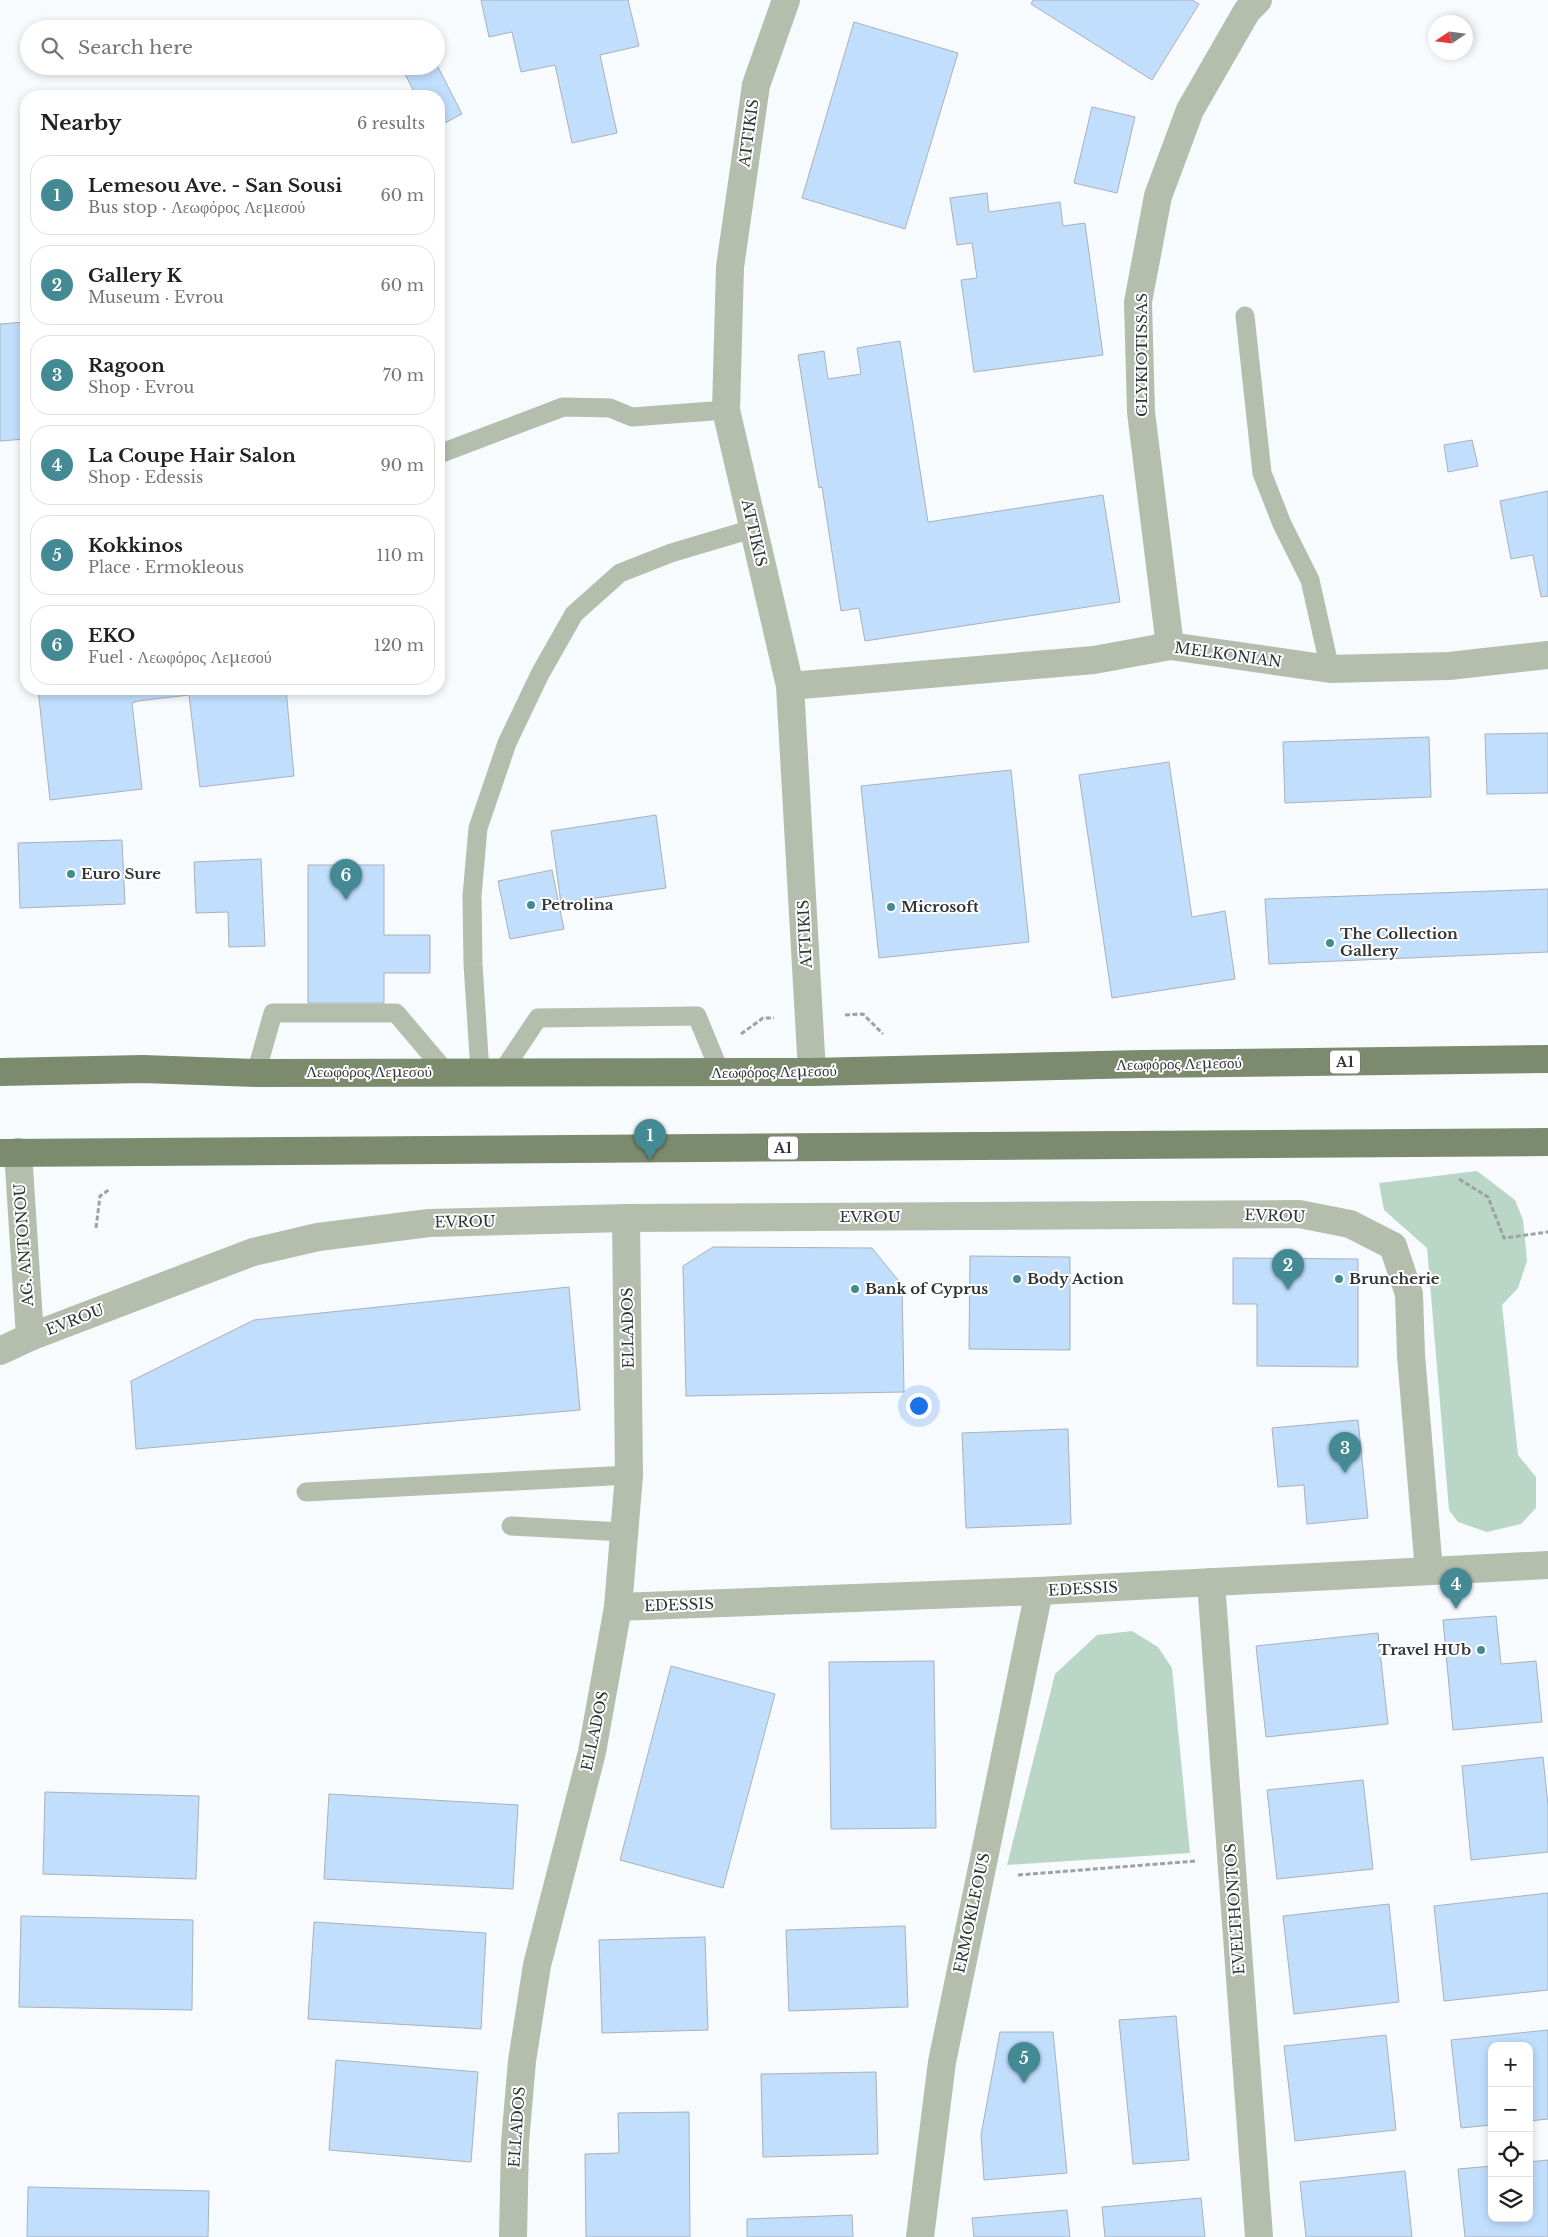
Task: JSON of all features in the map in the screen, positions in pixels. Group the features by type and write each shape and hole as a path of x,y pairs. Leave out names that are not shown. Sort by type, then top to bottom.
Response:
{"main road":[{"name":"Λεωφόρος Λεμεσού","path":"0,1072 143,1069 256,1073 812,1072 1142,1064 1548,1059"},
{"name":"A1","path":"9,1152 1548,1142"}],"street":[{"name":"ATTIKIS","path":"786,0 756,85 730,267 726,410 752,529 790,686 812,1072"},
{"name":"GLYKIOTISSAS","path":"1170,646 1141,412 1138,302 1158,196 1190,110 1247,11 1258,0"},
{"name":"MELKONIAN","path":"790,686 1094,660 1170,646 1330,669 1449,666 1548,655"},
{"name":"AG. ANTONOU","path":"9,1152 30,1337"},
{"name":"EVROU","path":"0,1351 30,1337 253,1252 318,1237 429,1222 626,1218 1299,1214 1350,1224 1393,1246 1409,1294 1411,1355 1429,1571"},
{"name":"ELLADOS","path":"513,2237 516,2134 522,2061 537,1964 592,1752 618,1607 629,1475 626,1218"},
{"name":"EDESSIS","path":"618,1607 1039,1591 1548,1564"},
{"name":"EVELTHONTOS","path":"1210,1582 1259,2237"},
{"name":"ERMOKLEOUS","path":"920,2237 942,2062 1039,1591"}],"lane":[{"path":"1245,316 1262,473 1282,524 1310,580 1330,669"},
{"path":"445,452 563,407 610,408 632,417 726,410"},
{"path":"491,1072 473,964 472,896 478,828 507,743 540,674 574,614 620,574 671,553 752,529"},
{"path":"256,1073 273,1013 396,1013 446,1072"},
{"path":"491,1072 538,1018 697,1016 720,1072"},
{"path":"306,1492 629,1475"},
{"path":"511,1526 623,1532"}],"path":[{"path":"1457,1178 1488,1197 1504,1238 1548,1232"},
{"path":"979,1878 1231,1858"}],"green space":[{"path":"1477,1171 1515,1200 1523,1220 1527,1261 1518,1288 1502,1305 1518,1455 1536,1477 1536,1508 1521,1524 1487,1532 1458,1522 1449,1510 1427,1248 1384,1210 1379,1183"},
{"path":"1132,1631 1158,1647 1172,1668 1190,1853 1007,1865 1055,1674 1097,1635"}],"building":[{"path":"481,0 628,0 639,46 600,55 617,133 572,143 555,65 521,72 512,32 489,37"},
{"path":"1033,0 1192,0 1199,4 1152,80 1031,4"},
{"path":"854,22 958,53 905,229 802,198"},
{"path":"406,75 442,75 462,114 445,123 445,90 413,90"},
{"path":"1092,107 1135,117 1117,193 1074,183"},
{"path":"987,193 989,212 1060,202 1063,226 1085,223 1103,355 974,372 961,280 977,278 972,243 957,245 950,198"},
{"path":"20,322 20,439 0,441 0,324"},
{"path":"900,341 928,522 1103,495 1120,602 865,641 859,608 841,611 822,487 819,488 798,355 824,351 828,379 861,374 857,348"},
{"path":"1472,440 1478,466 1448,472 1444,445"},
{"path":"1548,491 1548,596 1541,597 1533,555 1511,559 1500,501"},
{"path":"39,695 189,695 132,703 142,789 50,800"},
{"path":"189,695 287,695 294,776 200,787"},
{"path":"1548,733 1548,793 1487,794 1485,734"},
{"path":"1429,737 1431,797 1285,803 1283,742"},
{"path":"1169,762 1192,917 1225,911 1235,979 1112,998 1079,775"},
{"path":"1011,770 1029,942 879,958 861,786"},
{"name":"Petrolina","path":"656,815 666,888 561,903 551,831"},
{"name":"Euro Sure","path":"122,840 125,904 20,908 18,843"},
{"path":"261,859 265,946 229,947 228,912 196,913 194,862"},
{"path":"308,865 384,865 384,935 430,935 430,973 384,973 384,1003 308,1003"},
{"name":"Petrolina","path":"552,870 564,929 510,939 498,881"},
{"path":"1548,889 1548,952 1269,964 1265,899"},
{"path":"713,1247 872,1248 902,1285 904,1392 686,1396 683,1266"},
{"path":"970,1256 1070,1257 1070,1350 969,1349"},
{"path":"1233,1258 1358,1259 1358,1367 1257,1366 1257,1304 1233,1304"},
{"path":"569,1287 580,1410 136,1449 131,1381 254,1320"},
{"path":"1358,1420 1368,1518 1307,1524 1304,1485 1278,1487 1272,1428"},
{"path":"1068,1429 1071,1524 966,1528 962,1433"},
{"path":"1496,1616 1501,1664 1536,1661 1542,1722 1453,1730 1443,1620"},
{"path":"1378,1633 1388,1724 1266,1737 1256,1646"},
{"path":"934,1661 936,1828 831,1829 829,1662"},
{"path":"671,1666 775,1694 723,1888 620,1860"},
{"path":"1543,1757 1548,1805 1548,1852 1471,1860 1462,1766"},
{"path":"1363,1780 1373,1869 1277,1879 1267,1790"},
{"path":"45,1792 199,1796 196,1879 43,1874"},
{"path":"329,1794 518,1805 513,1889 324,1879"},
{"path":"1548,1893 1548,1990 1444,2001 1434,1906"},
{"path":"1389,1904 1399,2002 1294,2014 1283,1916"},
{"path":"21,1916 193,1920 192,2010 19,2007"},
{"path":"314,1922 486,1933 481,2029 308,2019"},
{"path":"905,1926 908,2007 789,2011 786,1930"},
{"path":"705,1937 708,2030 602,2033 599,1940"},
{"path":"1176,2016 1189,2160 1133,2164 1119,2020"},
{"path":"1548,2030 1548,2119 1533,2121 1533,2042 1488,2042 1488,2125 1461,2128 1451,2040"},
{"path":"1000,2032 1053,2032 1067,2173 984,2180 981,2135"},
{"path":"1386,2035 1396,2130 1295,2141 1284,2046"},
{"path":"336,2060 478,2072 471,2162 329,2150"},
{"path":"876,2072 878,2154 763,2157 761,2074"},
{"path":"689,2112 690,2237 586,2237 585,2154 619,2153 618,2113"},
{"path":"1548,2160 1548,2237 1465,2237 1458,2169 1488,2166 1488,2222 1533,2222 1533,2162"},
{"path":"1405,2171 1412,2237 1306,2237 1300,2182"},
{"path":"28,2187 209,2191 208,2237 27,2237"},
{"path":"1201,2198 1205,2237 1105,2237 1102,2207"},
{"path":"1067,2210 1070,2237 974,2237 972,2218"},
{"path":"852,2215 853,2237 747,2237 747,2219"}],"place":[{"name":"Euro Sure","path":"71,874"},
{"name":"EKO","path":"346,900"},
{"name":"Petrolina","path":"531,905"},
{"name":"Microsoft","path":"891,907"},
{"name":"The Collection Gallery","path":"1330,943"},
{"name":"Lemesou Ave. - San Sousi","path":"650,1160"},
{"name":"Body Action","path":"1017,1279"},
{"name":"Bruncherie","path":"1339,1279"},
{"name":"Bank of Cyprus","path":"855,1289"},
{"name":"Gallery K","path":"1288,1290"},
{"name":"Ragoon","path":"1345,1473"},
{"name":"La Coupe Hair Salon","path":"1456,1609"},
{"name":"Travel HUb","path":"1481,1650"},
{"name":"Kokkinos","path":"1024,2083"}]}
